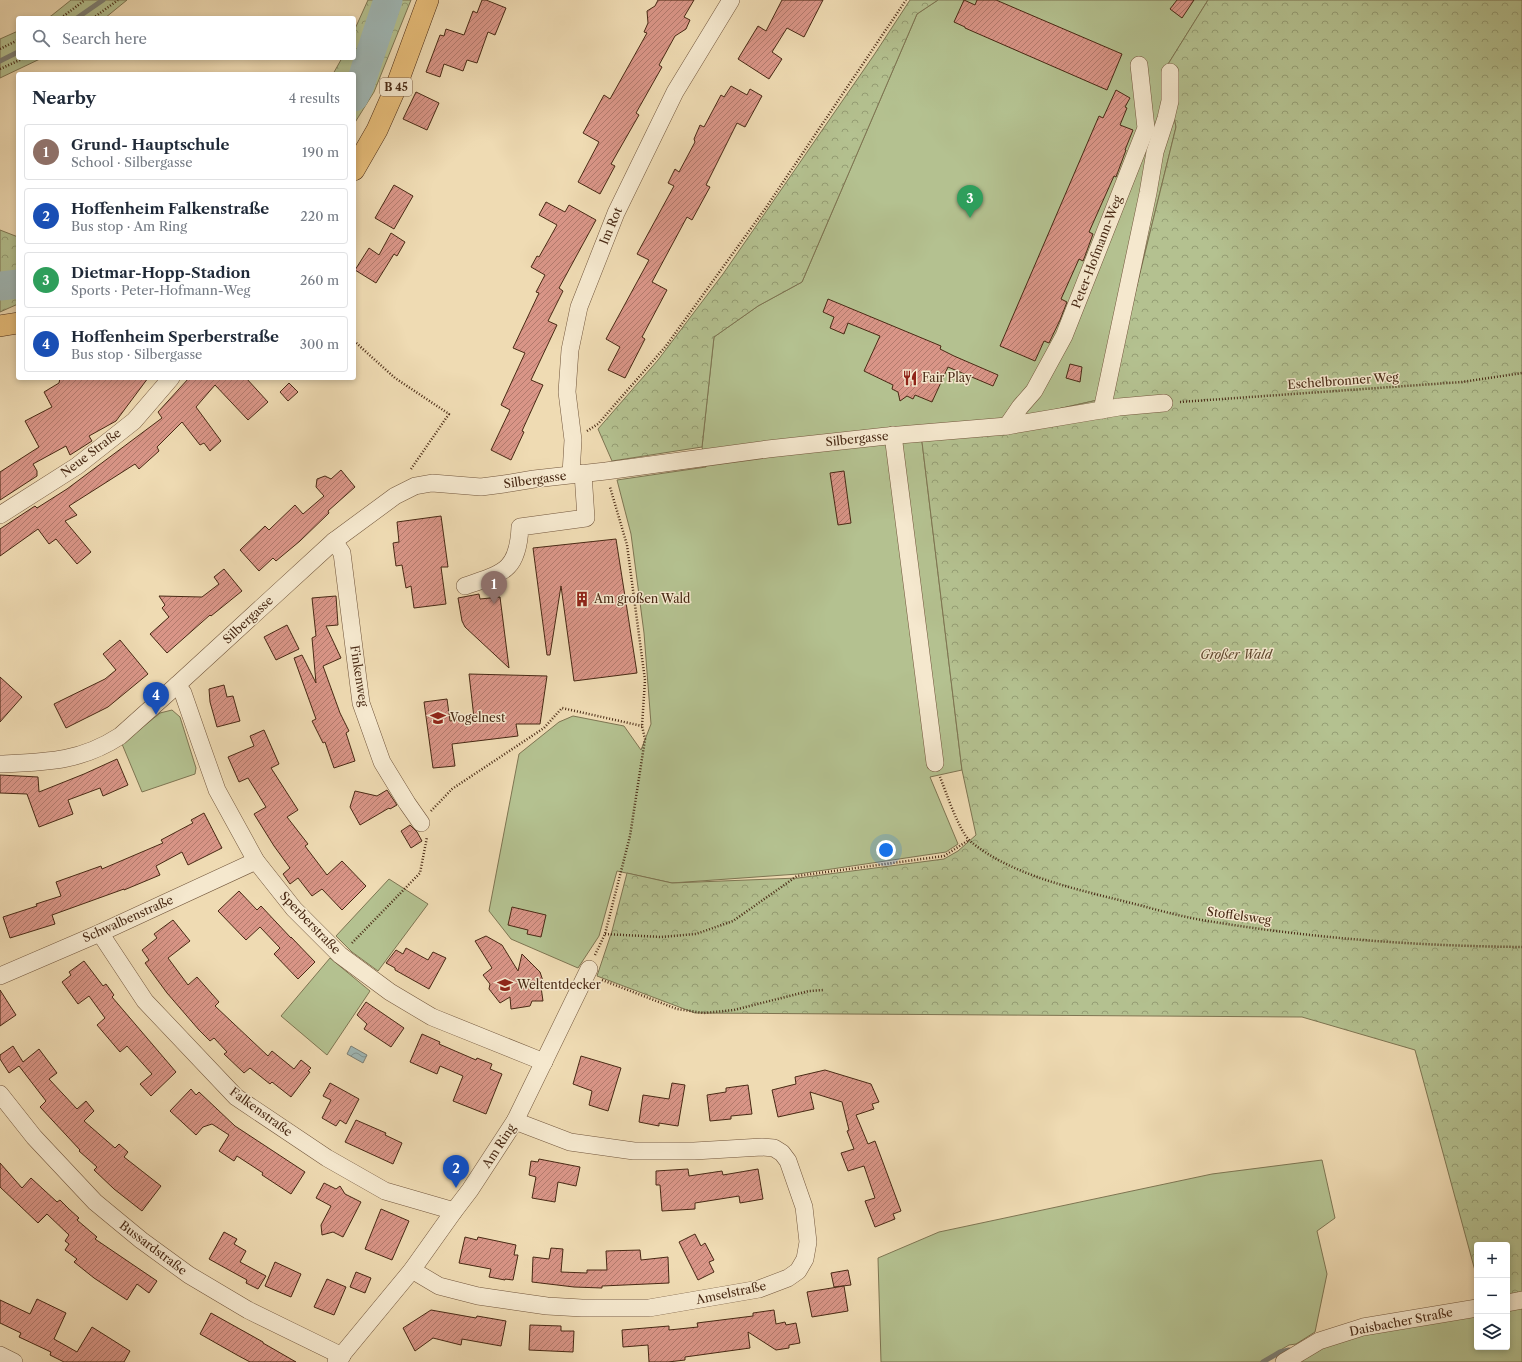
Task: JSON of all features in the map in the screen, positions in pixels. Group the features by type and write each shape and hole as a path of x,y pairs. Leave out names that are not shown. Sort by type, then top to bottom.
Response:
{"main road":[{"name":"B 45","path":"356,167 377,130 396,87 428,0"},
{"path":"0,326 16,323"}],"street":[{"name":"Im Rot","path":"464,586 498,575 512,563 520,544 520,527 586,518 577,474 567,392 570,350 579,307 616,214 675,92 731,0"},
{"name":"Peter-Hofmann-Weg","path":"1007,426 1034,391 1064,336 1146,128 1139,65"},
{"path":"1102,410 1148,193 1155,152 1170,101 1170,72"},
{"name":"Neue Straße","path":"0,515 77,466 134,421 169,380"},
{"name":"Silbergasse","path":"0,764 50,762 74,758 110,743 120,736 177,685 334,541 395,496 415,486 432,483 481,487 768,449 1007,426 1119,407 1164,403"},
{"path":"893,436 935,763"},
{"name":"Finkenweg","path":"334,541 342,553 361,703 382,762 407,804 421,823"},
{"name":"Sperberstraße","path":"177,685 184,693 217,790 256,861 294,909 340,955 390,992 432,1017 544,1062"},
{"name":"Schwalbenstraße","path":"0,976 100,933 256,861"},
{"name":"Falkenstraße","path":"100,933 145,1001 236,1097 327,1158 385,1191 454,1211"},
{"name":"Am Ring","path":"339,1359 412,1270 470,1190 515,1121 588,971"},
{"name":"Bussardstraße","path":"0,1094 34,1137 95,1202 141,1240 189,1275 248,1310 339,1359"},
{"name":"Amselstraße","path":"412,1270 439,1286 478,1296 547,1306 582,1308 649,1308 759,1289 788,1278 798,1271 806,1259 808,1242 804,1207 788,1161 782,1153 774,1148 694,1152 634,1151 570,1142 515,1121"},
{"path":"1510,1302 1522,1300"},
{"name":"Daisbacher Straße","path":"1284,1362 1318,1340 1363,1327 1474,1308"},
{"path":"0,1355 14,1362"}],"path":[{"path":"63,16 85,0"},
{"path":"95,16 118,0"},
{"path":"605,416 666,346 766,209 906,0"},
{"path":"0,49 16,41"},
{"path":"0,69 20,60"},
{"path":"356,343 395,378 449,414 407,475 395,496"},
{"name":"Eschelbronner Weg","path":"1164,403 1462,382 1522,373"},
{"path":"606,471 627,545 645,680 642,726 645,739 630,836 605,934 588,971 625,990 677,1009 704,1013 734,1010 803,992 824,990"},
{"path":"340,955 420,874 427,838 421,823 452,789 544,728 562,708 642,726"},
{"path":"605,934 661,937 696,934 733,921 797,876 944,856 969,840 959,824 935,763"},
{"name":"Stoffelsweg","path":"969,840 996,859 1057,884 1201,920 1335,938 1487,947 1522,947"}],"green space":[{"path":"71,0 127,0 107,16 51,16"},
{"path":"368,0 411,0 374,92 356,121 356,72 334,72 341,60 356,60 356,27"},
{"path":"910,0 938,0 917,14 802,282 758,306 714,337 702,447 612,461 598,429 658,360 723,274 874,55"},
{"path":"938,0 1208,0 1165,69 1176,127 1111,397 922,442 962,770 930,777 958,844 946,852 798,874 672,883 617,871 599,936 578,968 511,939 489,911 519,754 559,722 573,716 624,726 641,750 651,724 644,633 631,534 617,480 706,467 702,447 714,337 758,306 802,282 917,14"},
{"name":"Großer Wald","path":"1208,0 1522,0 1522,1296 1510,1298 1510,1242 1474,1242 1474,1267 1415,1050 1302,1017 695,1013 597,976 612,931 627,873 672,883 798,878 944,859 958,851 976,835 962,770 922,442 932,425 1022,417 1111,397 1176,127 1165,69"},
{"path":"16,32 16,60 38,60 0,78 0,39"},
{"path":"0,230 16,236 16,305 0,312"},
{"path":"172,710 180,717 196,768 195,774 142,792 122,744 160,713"},
{"path":"389,879 428,904 378,971 352,952 336,936"},
{"path":"330,958 370,991 327,1055 281,1016"},
{"path":"1322,1160 1335,1218 1317,1231 1327,1274 1315,1332 1296,1344 1289,1345 1260,1362 881,1362 878,1258 939,1232 1212,1174"},
{"path":"1522,1304 1522,1362 1294,1362 1350,1335 1474,1313 1474,1350 1510,1350 1510,1306"}],"water":[{"path":"351,1046 367,1055 363,1063 347,1054"}],"building":[{"path":"482,0 486,0 506,8 495,35 488,32 477,63 467,60 463,71 444,64 440,77 426,72 440,35 444,36 446,29 464,35 473,11 477,13"},
{"path":"658,0 694,0 684,17 690,20 686,29 675,36 659,65 662,67 636,113 639,115 611,164 615,166 600,194 578,182 599,142 583,133 604,95 610,99 647,33 644,32 648,23 647,11 655,6"},
{"path":"782,0 823,0 804,37 787,28 772,52 782,59 769,79 738,59 758,26 766,31"},
{"path":"964,0 975,5 977,0 996,0 1122,54 1107,90 954,22"},
{"path":"1177,0 1194,0 1182,18 1170,9"},
{"path":"731,86 747,95 750,89 762,96 745,127 737,123 706,185 710,187 692,220 687,217 652,282 667,290 642,337 645,339 625,378 608,370 620,347 606,339 649,260 637,254 674,186 668,183 675,169 679,172 695,142 694,139 700,125 704,127 721,95 724,97"},
{"path":"1116,90 1130,98 1125,107 1127,108 1120,125 1133,130 1116,177 1114,176 1089,232 1093,234 1083,261 1079,259 1061,299 1067,302 1060,320 1049,343 1044,341 1035,361 1000,346 1099,116 1103,118"},
{"path":"416,92 439,103 427,130 403,119"},
{"path":"394,185 413,196 394,229 375,218"},
{"path":"546,202 565,212 569,205 596,220 559,288 563,291 548,321 557,325 531,380 543,385 522,431 524,432 511,460 491,450 510,410 501,405 525,353 513,348 539,293 536,292 545,275 531,267 537,256 539,257 557,225 539,215"},
{"path":"391,233 405,242 397,256 394,254 376,283 356,271 356,268 369,248 379,255"},
{"path":"828,299 941,346 940,349 998,375 993,386 948,367 932,402 915,395 913,399 907,396 900,401 898,392 892,389 893,385 864,371 880,336 848,323 844,334 830,328 834,317 823,312"},
{"path":"1070,364 1082,367 1080,382 1066,378"},
{"path":"60,380 147,380 116,421 89,436 92,441 70,455 66,446 33,464 37,471 37,476 0,500 0,472 39,447 25,421 52,407 44,392 59,383"},
{"path":"187,380 248,380 268,402 248,420 215,385 196,407 221,441 210,451 204,443 200,445 182,422 157,447 159,451 139,469 135,464 69,506 77,515 65,521 91,552 77,564 56,539 49,544 38,529 0,556 0,529 35,506 37,508 67,489 162,418 158,412"},
{"path":"289,383 298,392 288,401 280,392"},
{"path":"341,470 355,487 328,511 329,513 300,541 276,561 273,558 259,571 240,550 265,526 269,530 295,505 303,514 324,496 316,487 317,479 325,476 331,479"},
{"path":"844,471 851,523 838,525 830,473"},
{"path":"441,516 448,567 441,567 446,604 414,608 411,586 406,588 402,565 396,566 393,543 399,542 397,522"},
{"name":"Am großen Wald","path":"616,539 637,673 574,681 561,586 550,655 547,655 533,548"},
{"path":"224,569 242,591 211,616 210,615 167,653 150,634 169,617 162,608 165,605 159,596 202,597 219,584 214,577"},
{"path":"479,594 480,599 500,597 509,668 465,627 462,621 458,598"},
{"path":"336,596 338,625 326,626 341,658 323,666 340,713 349,731 346,733 355,761 334,768 325,742 323,743 312,721 316,719 294,658 302,655 316,683 312,638 316,636 312,598"},
{"path":"287,625 299,649 276,660 264,637"},
{"path":"120,640 148,674 108,707 66,728 54,704 105,679 116,670 103,654"},
{"path":"469,674 547,676 540,724 516,724 518,736 452,744 455,766 433,768 424,702 447,699 450,721 474,718"},
{"path":"0,677 22,697 0,722"},
{"path":"224,685 227,697 233,696 240,721 217,727 210,702 209,689"},
{"path":"264,730 279,764 271,768 298,810 287,817 308,844 305,846 327,875 342,861 366,886 342,910 322,889 312,896 298,878 290,884 283,874 290,868 254,814 266,807 248,778 239,782 228,757 254,746 250,736"},
{"path":"117,759 128,785 103,796 100,788 68,800 73,814 39,827 27,794 0,793 0,775 38,777 39,792"},
{"path":"387,790 397,805 360,825 350,807 355,791 377,796"},
{"path":"204,813 222,848 188,865 182,852 156,866 160,875 124,890 52,915 55,924 10,938 3,917 37,906 36,904 61,896 56,882 101,866 102,869 163,843 161,840 193,823 191,820"},
{"path":"410,825 417,832 422,841 411,848 401,831"},
{"path":"239,891 257,910 261,906 315,962 298,979 274,954 280,948 260,927 246,940 218,911"},
{"path":"512,907 546,915 541,937 527,934 528,930 508,925"},
{"path":"173,920 190,941 168,958 188,985 197,977 219,1002 215,1006 268,1056 272,1051 294,1069 301,1060 311,1068 308,1071 310,1072 291,1097 272,1082 270,1084 250,1068 244,1073 224,1054 227,1052 214,1038 210,1041 199,1030 167,993 145,963 149,960 142,950 157,938 154,934"},
{"path":"486,936 502,945 518,971 522,954 540,972 545,987 541,987 543,1001 532,1001 530,1006 511,1009 510,997 500,1003 489,989 490,984 483,975 492,968 475,941"},
{"path":"406,948 428,960 433,952 446,958 429,989 395,970 395,968 386,963 396,950 403,954"},
{"path":"84,961 103,986 106,984 114,995 112,997 176,1072 151,1096 140,1084 152,1074 127,1046 120,1052 97,1025 105,1018 89,996 78,1004 62,982 71,975 69,972"},
{"path":"0,990 16,1015 0,1026"},
{"path":"366,1002 404,1028 391,1047 364,1029 367,1024 357,1015"},
{"path":"422,1034 440,1042 439,1044 476,1060 477,1058 492,1064 490,1069 502,1074 486,1114 453,1101 463,1076 440,1066 437,1074 410,1062"},
{"path":"13,1046 23,1062 39,1049 57,1073 49,1079 77,1109 86,1101 94,1111 84,1121 115,1148 119,1144 128,1152 124,1157 161,1186 142,1211 114,1189 94,1170 97,1167 79,1151 80,1150 40,1107 46,1101 19,1066 9,1073 0,1059 0,1055"},
{"path":"581,1056 621,1068 608,1111 589,1105 592,1091 573,1084"},
{"path":"825,1070 871,1084 879,1102 872,1104 874,1109 856,1115 868,1144 875,1141 901,1211 893,1214 895,1219 875,1227 865,1201 875,1198 864,1166 848,1171 841,1153 854,1149 847,1131 849,1130 842,1102 810,1092 814,1109 778,1117 772,1090 796,1084 795,1077"},
{"path":"330,1083 359,1099 346,1124 340,1120 336,1126 322,1118 331,1100 323,1096"},
{"path":"672,1083 685,1085 678,1126 659,1123 659,1126 639,1122 643,1095 669,1099"},
{"path":"748,1085 752,1114 731,1116 731,1119 710,1121 707,1095 726,1092 726,1088"},
{"path":"191,1089 196,1095 199,1092 235,1126 305,1172 291,1194 237,1156 234,1161 219,1151 229,1135 212,1124 203,1127 196,1135 170,1111"},
{"path":"356,1120 386,1133 385,1135 402,1143 393,1164 345,1142"},
{"path":"539,1159 580,1167 576,1186 558,1182 555,1202 532,1198 536,1177 529,1175 531,1161 538,1162"},
{"path":"0,1163 22,1188 31,1178 57,1202 60,1200 79,1218 77,1220 97,1237 95,1239 157,1281 149,1293 137,1284 127,1300 94,1278 74,1262 77,1259 65,1250 69,1244 65,1241 69,1235 47,1214 38,1223 0,1187"},
{"path":"688,1169 689,1176 722,1171 723,1175 758,1169 763,1199 740,1203 739,1196 695,1203 695,1209 662,1211 660,1185 656,1185 656,1171"},
{"path":"324,1183 336,1189 340,1186 345,1194 361,1202 343,1237 333,1232 322,1235 321,1225 331,1206 316,1198"},
{"path":"381,1209 409,1221 392,1260 365,1249"},
{"path":"224,1232 237,1239 234,1244 246,1251 240,1262 266,1276 258,1289 246,1283 247,1280 209,1259"},
{"path":"695,1234 701,1246 705,1243 714,1260 709,1262 714,1272 698,1280 679,1242"},
{"path":"465,1237 477,1240 478,1237 516,1245 514,1255 518,1255 513,1280 489,1277 491,1269 459,1263"},
{"path":"551,1248 563,1249 561,1272 587,1273 587,1270 607,1270 606,1251 640,1250 641,1260 668,1257 669,1283 602,1286 602,1288 574,1287 532,1282 533,1257 549,1259"},
{"path":"275,1262 301,1274 291,1297 265,1286"},
{"path":"848,1270 851,1285 834,1287 831,1273"},
{"path":"356,1272 371,1278 365,1293 350,1287"},
{"path":"327,1279 346,1287 334,1315 314,1307"},
{"path":"844,1286 848,1311 812,1317 807,1292"},
{"path":"37,1299 66,1313 54,1339 77,1352 92,1327 130,1351 124,1362 64,1362 50,1355 51,1352 19,1337 21,1333 0,1323 0,1300 30,1314"},
{"path":"431,1310 476,1318 477,1316 506,1321 501,1346 462,1339 461,1345 433,1338 415,1351 403,1328"},
{"path":"774,1310 776,1324 785,1322 786,1325 796,1323 800,1343 789,1345 789,1348 776,1350 748,1332 750,1348 685,1357 685,1360 668,1362 649,1362 648,1345 623,1347 622,1330 669,1326 669,1330 698,1327 697,1323 753,1316 753,1313"},
{"path":"211,1313 296,1362 250,1362 200,1334"},
{"path":"530,1325 561,1326 561,1331 574,1331 573,1352 529,1350"}],"waterway":[{"path":"80,16 103,0"},
{"path":"356,93 388,0"},
{"path":"0,61 16,53"},
{"path":"0,286 16,284"},
{"path":"1263,1362 1280,1352 1289,1350"}],"place":[{"name":"Dietmar-Hopp-Stadion","path":"970,218"},
{"name":"Fair Play","path":"910,378"},
{"name":"Am großen Wald","path":"582,599"},
{"name":"Grund- Hauptschule","path":"494,604"},
{"name":"Hoffenheim Sperberstraße","path":"156,715"},
{"name":"Vogelnest","path":"438,718"},
{"name":"Weltentdecker","path":"505,985"},
{"name":"Hoffenheim Falkenstraße","path":"456,1188"}]}
